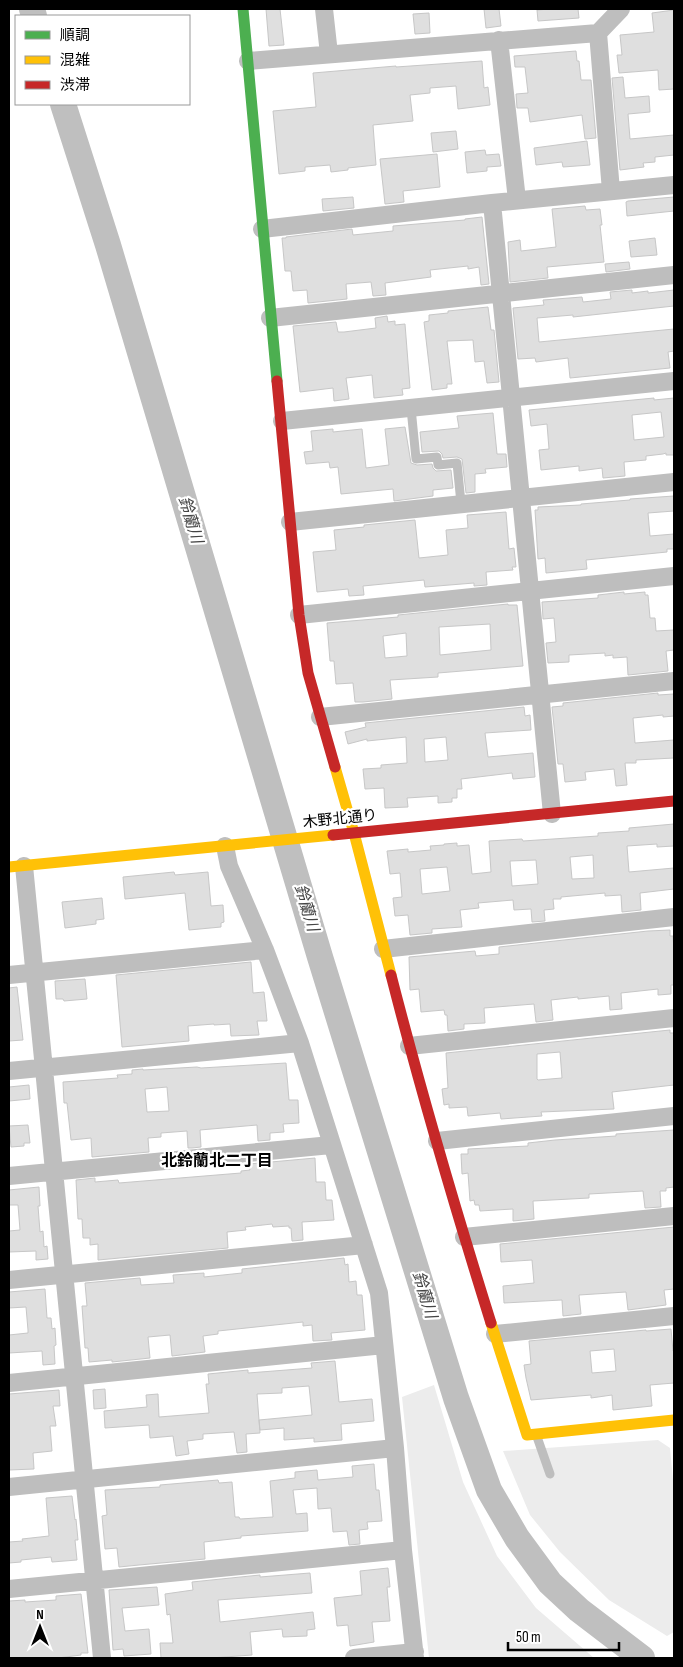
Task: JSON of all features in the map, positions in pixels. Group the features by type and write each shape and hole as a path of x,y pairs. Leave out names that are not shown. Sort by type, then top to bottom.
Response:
{"street":[{"path":"243,9 270,318 282,421 299,615 308,673 354,832 409,1046 464,1237 527,1435 674,1420"},
{"path":"324,9 329,54"},
{"path":"248,61 598,33 621,9"},
{"path":"598,33 611,191"},
{"path":"499,40 517,200"},
{"path":"262,229 492,202 674,185"},
{"path":"492,202 552,814"},
{"path":"270,318 674,276"},
{"path":"282,421 674,381"},
{"path":"290,522 674,482"},
{"path":"299,615 674,576"},
{"path":"320,717 674,681"},
{"name":"木野北通り","path":"16,866 674,802"},
{"path":"225,846 229,866 266,950 300,1043 379,1293 395,1448 403,1550 415,1655 354,1658"},
{"path":"16,866 35,972 102,1658"},
{"path":"383,949 674,918"},
{"path":"9,974 266,950"},
{"path":"409,1046 674,1018"},
{"path":"9,1071 300,1043"},
{"path":"437,1141 674,1116"},
{"path":"9,1176 331,1145"},
{"path":"464,1237 674,1216"},
{"path":"9,1280 364,1246"},
{"path":"495,1334 674,1316"},
{"path":"9,1384 384,1345"},
{"path":"9,1487 395,1448"},
{"path":"9,1589 403,1550"}],"lane":[{"path":"411,408 416,459 437,457 438,465 457,463 461,503"},
{"path":"536,1434 550,1474"}],"shaded area":[{"path":"434,1385 463,1482 497,1556 536,1608 594,1658 429,1658 402,1397"},
{"path":"658,1440 670,1448 674,1491 674,1632 667,1636 609,1600 560,1552 530,1515 503,1451"}],"building":[{"path":"266,9 280,9 284,45 269,46"},
{"path":"484,9 499,9 501,26 486,28"},
{"path":"578,9 579,18 538,21 537,10"},
{"path":"674,10 674,89 659,90 658,70 619,73 617,55 622,55 620,35 654,32 652,13"},
{"path":"429,13 430,33 415,34 413,14"},
{"path":"576,51 581,80 591,80 596,138 585,139 582,115 530,122 528,108 517,108 516,94 528,93 525,67 515,67 514,56"},
{"path":"482,61 484,88 488,87 490,105 458,109 456,86 430,88 430,93 410,95 413,121 373,125 376,165 331,172 330,165 305,167 305,171 279,174 273,111 316,107 313,73"},
{"path":"623,77 625,98 649,96 650,112 628,114 630,139 674,135 674,155 655,157 655,162 643,163 644,167 620,170 612,78"},
{"path":"456,131 458,149 433,152 431,133"},
{"path":"587,141 590,165 563,167 562,162 536,165 534,148"},
{"path":"485,150 486,155 499,154 501,166 487,167 487,171 467,173 465,152"},
{"path":"437,154 440,187 403,191 404,202 385,204 380,159"},
{"path":"353,197 354,208 323,211 322,199"},
{"path":"674,197 674,211 627,216 626,202 628,201"},
{"path":"585,206 586,210 600,209 604,262 547,267 548,278 510,282 508,242 520,240 521,251 556,247 552,209"},
{"path":"482,217 489,284 481,285 479,267 468,269 468,266 430,270 431,277 385,283 386,295 373,296 371,282 346,284 347,299 308,303 307,290 293,291 291,271 285,271 282,238 352,229 353,235 393,231 393,226"},
{"path":"655,238 657,255 631,257 629,241"},
{"path":"629,262 630,269 606,272 605,264"},
{"path":"632,290 632,293 648,291 648,293 674,290 674,306 573,317 573,315 537,318 539,342 674,329 674,351 668,352 670,368 570,378 568,358 536,362 535,358 518,359 513,308 544,305 543,300 582,297 583,302 611,299 610,292"},
{"path":"488,307 491,330 494,330 499,382 487,383 484,361 475,362 473,340 447,341 452,384 447,384 447,388 432,390 424,322 429,321 429,315"},
{"path":"387,316 388,322 395,321 395,325 405,324 410,388 402,389 403,395 374,398 372,375 346,378 349,399 334,401 333,388 300,392 293,326 336,322 338,332 344,332 376,328 375,318"},
{"path":"654,398 654,400 674,398 674,455 666,455 666,453 646,456 646,460 624,462 625,476 603,478 602,468 579,471 579,466 541,470 539,450 549,449 547,424 531,426 529,410","holes":["661,412 664,437 634,440 632,415"]},
{"path":"493,413 497,454 506,454 507,467 485,469 486,473 475,474 475,492 466,493 462,459 457,457 443,458 439,451 422,452 420,432 459,428 457,416"},
{"path":"405,427 411,463 417,465 432,464 436,471 451,470 453,488 433,490 433,496 394,501 393,489 341,494 338,467 330,468 329,462 306,464 304,452 313,451 311,431 333,429 333,432 362,429 366,468 389,465 385,429"},
{"path":"674,496 674,511 648,513 650,536 674,534 674,549 667,549 667,552 586,560 587,569 546,573 545,558 538,559 535,510 538,510 538,507"},
{"path":"506,512 509,549 514,548 516,567 512,567 513,570 486,572 487,585 474,586 474,583 425,587 424,580 363,586 364,595 349,596 348,589 317,592 313,552 336,550 334,530 415,520 419,558 448,555 446,530 468,528 467,515"},
{"path":"624,592 624,594 645,592 645,595 648,595 650,618 655,618 656,631 674,630 674,650 666,651 668,671 628,675 627,657 613,658 613,655 605,656 605,653 569,655 569,662 548,663 546,643 556,642 554,618 543,619 542,602 598,598 598,595"},
{"path":"508,604 517,605 523,666 438,673 438,677 390,680 392,699 355,702 353,683 336,684 334,661 330,661 327,623 398,617 398,615","holes":["490,624 491,650 440,655 439,627","406,633 407,656 385,658 383,636"]},
{"path":"658,693 658,695 674,694 674,716 663,717 663,715 633,718 635,743 674,740 674,758 636,760 636,763 625,763 627,785 616,786 614,769 585,772 586,780 565,782 563,764 558,764 552,707 563,706 563,703"},
{"path":"524,707 525,716 530,715 531,730 485,733 488,757 533,753 535,777 513,779 512,773 461,779 462,789 457,789 457,798 452,798 452,802 438,803 438,796 407,798 408,807 385,808 384,788 365,789 363,769 381,768 381,765 407,763 406,737 367,741 367,739 348,744 345,732 366,727 365,723","holes":["446,737 448,760 425,762 424,739"]},
{"path":"674,824 674,846 657,847 657,844 627,846 629,872 674,868 674,889 640,893 641,910 622,912 621,895 605,896 605,893 561,897 561,899 553,899 554,909 544,910 545,921 532,922 531,909 514,910 513,900 478,903 479,908 460,910 462,927 432,929 432,933 410,935 408,915 395,916 393,898 402,897 400,873 390,874 387,851 408,849 408,852 431,850 430,846 457,843 457,846 469,845 472,874 491,872 489,841 522,839 523,841 598,836 598,833 629,831 629,828","holes":["593,855 594,878 572,879 570,857","536,860 538,884 512,886 510,861","447,867 450,891 422,894 420,869"]},
{"path":"174,872 175,875 208,872 211,906 223,905 224,922 221,923 221,927 189,930 185,893 125,899 123,877"},
{"path":"102,898 104,919 96,920 96,924 65,928 62,902"},
{"path":"670,930 670,936 673,936 674,950 674,985 671,985 671,994 658,995 658,989 621,993 622,1009 610,1010 609,996 551,1000 553,1020 536,1022 534,1004 484,1008 485,1023 464,1024 464,1029 448,1031 447,1015 445,1015 444,1010 421,1012 419,989 410,990 409,957 475,951 476,956 499,954 499,947"},
{"path":"251,962 253,993 264,992 265,1001 267,1021 257,1021 259,1035 231,1036 230,1024 188,1026 189,1041 122,1047 116,975"},
{"path":"85,979 87,999 64,1001 63,999 56,999 55,981"},
{"path":"17,987 23,1040 9,1041 9,988"},
{"path":"670,1030 670,1033 674,1033 674,1085 612,1092 614,1109 541,1112 542,1116 501,1119 500,1113 468,1116 467,1107 449,1108 449,1104 444,1105 442,1089 448,1088 446,1053","holes":["560,1052 562,1078 538,1080 537,1054"]},
{"path":"286,1063 289,1100 298,1100 299,1123 283,1124 284,1132 270,1133 270,1140 258,1141 257,1125 200,1130 201,1147 192,1148 188,1148 187,1131 161,1133 161,1137 148,1138 149,1152 92,1157 91,1138 71,1140 67,1103 64,1103 63,1082 118,1078 117,1075 132,1074 132,1070","holes":["167,1087 169,1111 147,1112 145,1089"]},
{"path":"29,1085 30,1099 9,1101 9,1087"},
{"path":"28,1125 30,1143 24,1143 24,1146 11,1147 9,1126"},
{"path":"674,1130 674,1187 666,1188 666,1191 660,1191 661,1207 645,1208 643,1191 589,1194 589,1198 533,1201 534,1219 513,1221 513,1209 480,1211 479,1205 475,1205 474,1200 470,1201 468,1173 462,1174 461,1154 468,1154 468,1149 528,1146 528,1143 555,1140"},
{"path":"315,1158 316,1182 325,1182 326,1200 332,1200 334,1220 302,1222 303,1240 292,1241 291,1228 289,1226 273,1227 272,1224 245,1227 246,1230 227,1232 228,1248 98,1260 98,1244 90,1245 90,1238 83,1238 82,1219 78,1219 76,1180 95,1178 95,1182 118,1180 119,1183 241,1173 241,1171 250,1170 249,1164"},
{"path":"39,1187 40,1232 43,1231 44,1247 47,1246 48,1259 36,1260 36,1251 9,1252 9,1231 20,1230 18,1205 9,1205 9,1190"},
{"path":"674,1227 674,1289 664,1290 666,1305 628,1310 626,1292 579,1295 581,1314 563,1316 562,1300 504,1303 503,1286 534,1283 532,1260 501,1262 500,1244"},
{"path":"344,1258 345,1265 348,1264 349,1282 356,1281 357,1295 362,1295 365,1330 331,1333 332,1340 313,1341 312,1325 303,1326 303,1322 218,1331 218,1334 203,1336 205,1352 172,1356 170,1335 148,1337 150,1358 112,1362 112,1360 89,1362 88,1348 85,1348 82,1306 87,1306 85,1283 140,1278 141,1285 174,1283 173,1275 204,1273 204,1277 242,1273 242,1269"},
{"path":"45,1289 47,1318 51,1318 52,1329 55,1328 56,1345 54,1346 55,1364 43,1365 42,1351 9,1353 9,1335 28,1333 28,1330 26,1307 9,1308 9,1292"},
{"path":"671,1329 674,1351 674,1383 650,1385 652,1406 613,1410 612,1395 591,1398 591,1395 531,1400 524,1365 531,1364 529,1341","holes":["614,1349 616,1371 592,1373 590,1351"]},
{"path":"335,1361 339,1402 372,1399 374,1421 341,1424 342,1440 314,1442 314,1438 284,1440 284,1428 260,1430 259,1420 260,1433 246,1434 247,1452 237,1453 234,1432 203,1434 203,1439 187,1441 189,1454 176,1456 173,1436 150,1438 149,1425 105,1428 104,1411 147,1407 146,1395 158,1394 159,1417 209,1413 206,1384 209,1384 208,1374 248,1370 248,1373 312,1368 311,1363","holes":["309,1386 312,1415 259,1420 257,1394 282,1393 282,1388"]},
{"path":"105,1389 106,1408 94,1409 93,1390"},
{"path":"59,1390 60,1406 53,1406 56,1426 50,1426 52,1451 33,1453 34,1469 9,1470 9,1394"},
{"path":"374,1464 376,1490 379,1490 382,1521 367,1522 368,1529 359,1530 360,1544 349,1545 347,1531 333,1532 331,1508 318,1509 317,1488 293,1490 296,1514 307,1513 308,1531 241,1536 241,1538 204,1542 205,1559 119,1567 117,1548 105,1549 102,1516 107,1515 105,1490 160,1487 160,1485 218,1480 219,1483 232,1482 235,1517 240,1519 273,1517 270,1481 295,1478 295,1472 317,1470 318,1480 353,1477 352,1466"},
{"path":"72,1496 78,1540 75,1540 77,1560 52,1562 51,1557 9,1563 9,1542 49,1536 46,1498"},
{"path":"388,1568 390,1587 387,1587 390,1621 372,1622 374,1642 350,1646 348,1625 337,1626 334,1598 362,1595 360,1571"},
{"path":"310,1573 312,1593 218,1600 220,1622 313,1612 315,1629 307,1630 307,1636 283,1637 282,1629 250,1632 252,1655 211,1658 161,1658 160,1643 173,1643 170,1614 167,1615 165,1594 193,1590 192,1582 260,1575 260,1577"},
{"path":"157,1587 159,1605 122,1608 125,1631 149,1629 151,1654 124,1656 123,1649 113,1650 109,1590"},
{"path":"81,1594 88,1653 58,1658 9,1658 9,1601 56,1600 56,1596"}],"waterway":[{"name":"鈴蘭川","path":"32,9 34,15"},
{"name":"鈴蘭川","path":"63,105 108,245 320,957 456,1398 489,1490 517,1538 550,1583 579,1610 642,1658"}],"traffic: fast":[{"path":"243,9 277,381"}],"traffic: slow":[{"path":"335,767 391,975"},
{"path":"9,867 333,835"},
{"path":"491,1323 527,1435 674,1420"}],"traffic: jam":[{"path":"277,381 299,615 308,673 335,767"},
{"path":"333,835 674,801"},
{"path":"391,975 414,1063 491,1323"}],"district":[{"name":"北鈴蘭北二丁目","path":"217,1161"}]}
